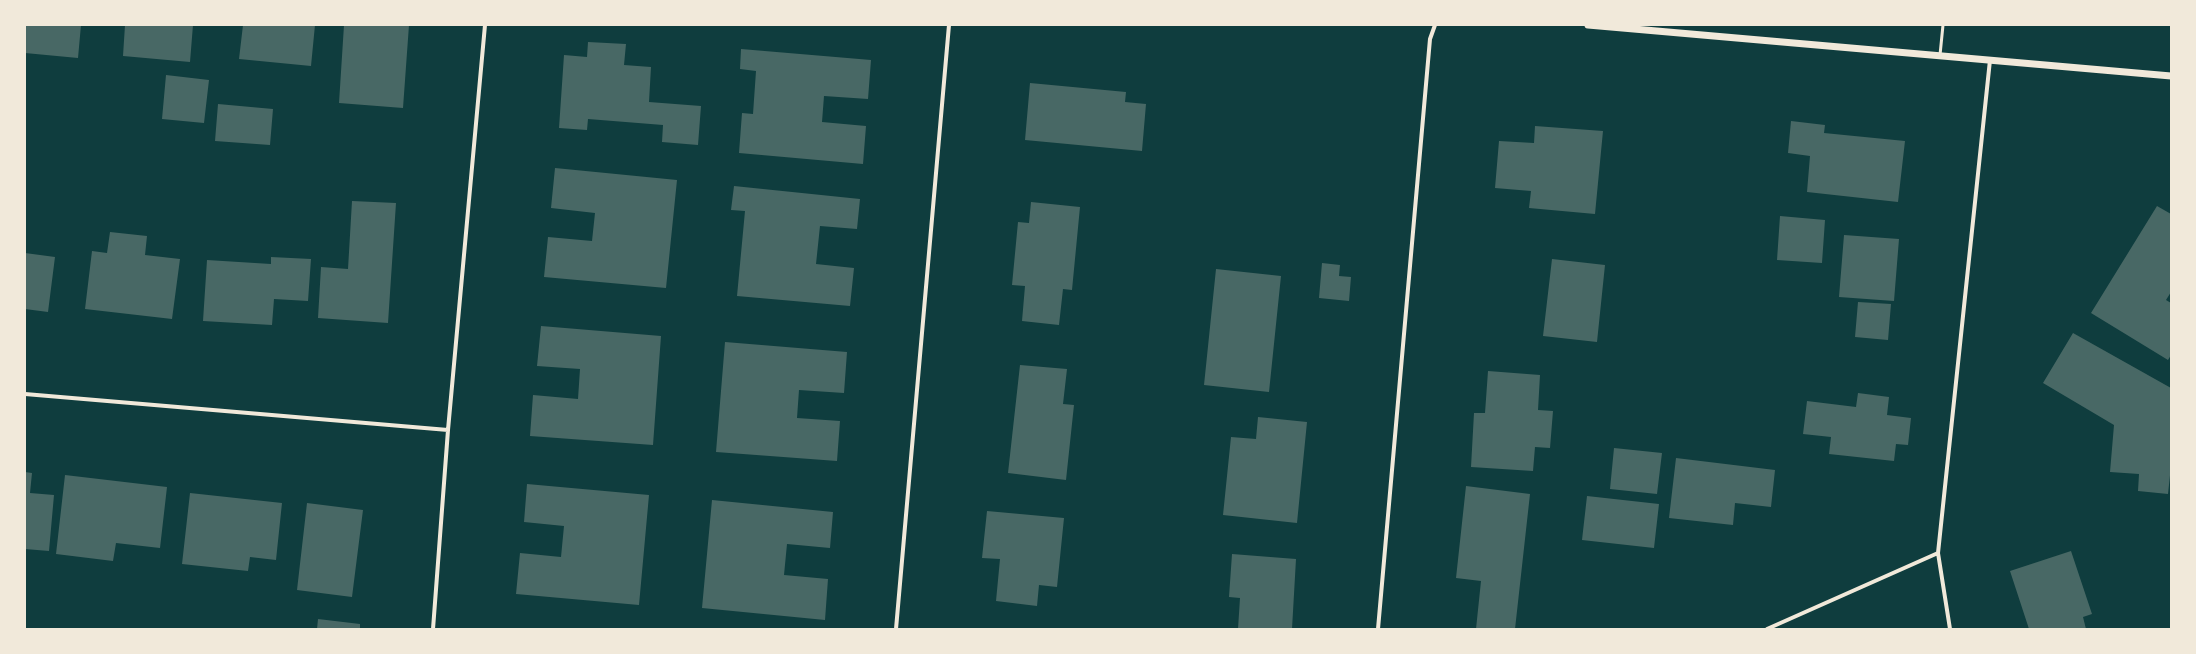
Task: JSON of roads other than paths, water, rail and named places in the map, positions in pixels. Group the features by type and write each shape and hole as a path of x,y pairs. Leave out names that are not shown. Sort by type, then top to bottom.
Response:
{"street":[{"path":"434,629 448,430 485,25"},
{"path":"896,629 949,25"},
{"path":"1378,629 1430,39 1435,25"},
{"path":"1588,25 2171,76"},
{"path":"1950,629 1938,553 1990,60"},
{"path":"25,394 448,430"},
{"path":"1767,629 1938,553"}],"lane":[{"path":"1940,55 1943,25"}]}
